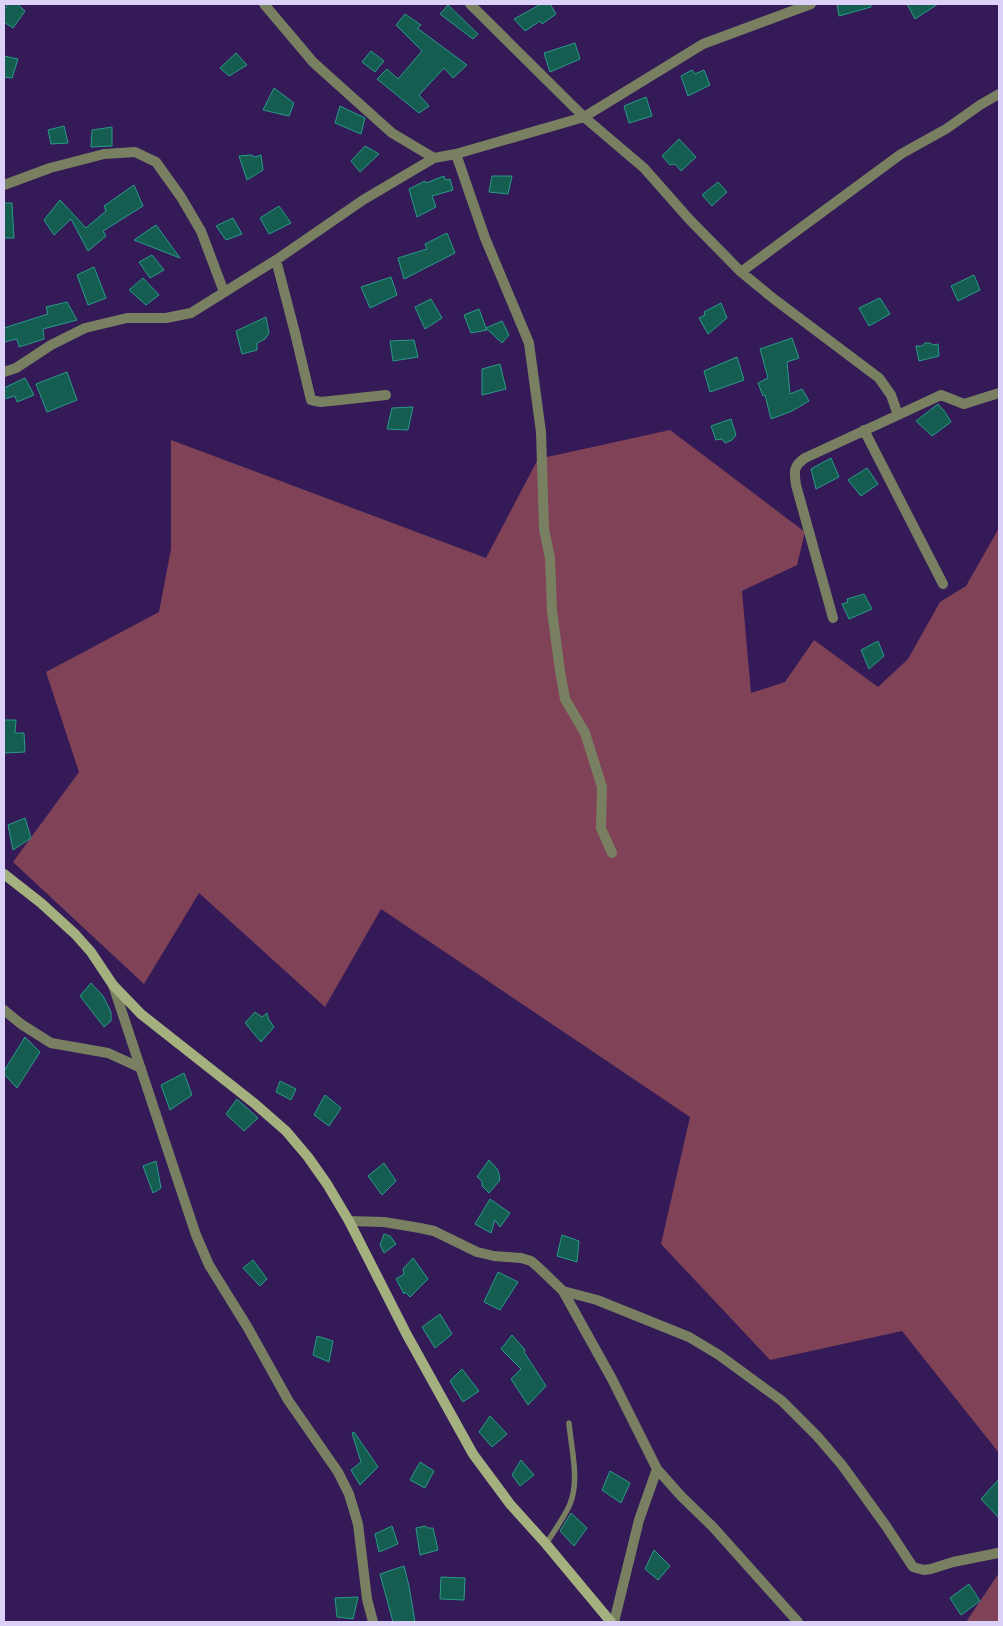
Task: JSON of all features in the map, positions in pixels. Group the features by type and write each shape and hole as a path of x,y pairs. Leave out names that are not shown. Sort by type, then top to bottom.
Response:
{"street":[{"path":"264,4 318,67 392,133 434,158"},
{"path":"470,4 584,117 644,168 689,219 741,272 879,378 891,395 898,415"},
{"path":"4,372 16,368 85,328 127,318 166,318 191,314 276,260 363,200 434,158 456,154 584,117 703,44 811,4"},
{"path":"741,272 901,154 946,129 999,94"},
{"path":"4,185 50,168 104,154 135,152 156,162 181,197 201,231 224,292"},
{"path":"456,154 485,238 529,343 541,432 544,529 550,558 552,611 560,671 565,698 585,733 602,787 601,828 612,853"},
{"path":"276,260 311,400 321,402 386,395"},
{"path":"833,618 794,473 796,464 805,458 941,395 964,404 999,393"},
{"path":"864,430 943,584"},
{"path":"4,874 41,903 75,934 91,952 113,985 141,1014 254,1103 286,1131 308,1157 327,1184 406,1335 473,1454 510,1504 612,1622"},
{"path":"113,985 182,1195 209,1265 248,1328 288,1400 338,1472 349,1494 358,1524 367,1599 373,1622"},
{"path":"4,1010 21,1024 51,1043 108,1053 141,1068"},
{"path":"348,1222 405,1224 434,1231 477,1252 531,1261 563,1291 612,1379 657,1469 712,1526 798,1622"},
{"path":"563,1291 597,1300 689,1337 719,1355 782,1401 817,1436 854,1480 913,1567 924,1570 932,1569 953,1562 998,1553"},
{"path":"612,1622 639,1520 657,1469"}],"lane":[{"path":"546,1544 570,1504 573,1492 574,1482 569,1423"}],"shaded area":[{"path":"670,430 805,532 797,565 742,591 751,693 785,682 814,640 878,687 908,659 940,602 966,586 999,528 999,1453 902,1331 770,1360 661,1244 690,1117 381,909 325,1007 199,893 144,984 13,862 79,772 46,672 159,612 171,549 171,440 486,558 538,459"},
{"path":"999,1573 999,1622 966,1622"}],"building":[{"path":"8,4 17,4 25,11 13,28 4,22 4,10"},
{"path":"541,4 550,4 556,14 542,24 540,21 525,31 514,19"},
{"path":"837,4 871,4 871,7 839,16"},
{"path":"907,4 938,4 915,19"},
{"path":"448,5 478,34 473,39 440,14"},
{"path":"405,14 421,25 417,28 467,65 453,78 444,68 419,95 429,106 419,113 377,79 387,69 398,79 422,51 396,25"},
{"path":"575,43 580,59 550,72 544,53"},
{"path":"371,51 384,61 375,72 362,62"},
{"path":"236,53 247,65 229,76 220,68"},
{"path":"4,56 18,59 12,78 4,77"},
{"path":"692,70 695,74 704,70 710,85 688,96 681,76"},
{"path":"274,88 294,103 289,116 263,110"},
{"path":"646,97 652,116 629,123 624,106"},
{"path":"340,106 365,118 361,134 335,123"},
{"path":"64,126 68,143 51,144 48,130"},
{"path":"112,127 112,146 91,147 92,130"},
{"path":"679,139 696,157 681,171 675,164 670,165 662,156"},
{"path":"365,146 379,154 360,172 351,161"},
{"path":"251,155 255,157 261,155 263,170 247,180 239,156"},
{"path":"444,176 445,180 450,179 453,190 432,196 436,207 417,217 409,189 425,181 426,183"},
{"path":"492,176 512,176 508,194 489,192"},
{"path":"718,182 727,192 712,206 702,195"},
{"path":"134,185 143,206 103,231 106,236 88,251 71,219 54,235 44,220 60,200 86,228 106,211 104,206"},
{"path":"4,203 12,203 14,238 4,238"},
{"path":"279,206 291,223 269,234 260,218"},
{"path":"233,218 242,234 226,240 216,226"},
{"path":"156,225 180,258 134,240"},
{"path":"447,233 455,253 404,279 398,258 427,249 425,244"},
{"path":"152,255 164,270 150,278 139,262"},
{"path":"94,267 106,298 88,305 77,275"},
{"path":"974,275 980,290 958,301 951,286"},
{"path":"391,277 397,295 370,308 361,287"},
{"path":"143,278 159,295 146,305 129,290"},
{"path":"880,298 890,314 869,326 859,308"},
{"path":"431,299 442,318 425,329 415,307"},
{"path":"67,302 77,320 43,329 44,339 19,347 17,339 4,342 4,328 48,314 46,307"},
{"path":"721,303 727,318 708,334 699,318 705,315 704,312"},
{"path":"479,309 487,330 471,333 464,315"},
{"path":"266,317 269,333 265,339 257,343 257,350 242,354 236,331"},
{"path":"502,321 509,335 502,343 486,328"},
{"path":"792,338 799,358 787,362 790,394 802,389 809,401 792,411 771,419 765,395 763,396 758,383 768,378 760,349"},
{"path":"414,340 418,357 393,361 390,341"},
{"path":"925,343 938,344 939,356 919,361 916,346 922,346"},
{"path":"737,357 744,380 710,392 704,371"},
{"path":"500,364 506,389 482,395 482,369"},
{"path":"67,372 77,400 47,412 36,384"},
{"path":"25,378 34,395 17,402 15,396 4,399 4,388"},
{"path":"938,404 951,422 932,436 916,421"},
{"path":"413,407 408,430 387,429 392,408"},
{"path":"731,419 736,435 732,440 725,443 722,439 716,440 711,426"},
{"path":"831,458 839,477 816,489 811,469"},
{"path":"867,468 878,484 861,496 848,480"},
{"path":"864,594 872,609 849,619 842,604 848,602 847,599"},
{"path":"878,641 884,656 869,669 861,650"},
{"path":"4,720 16,720 15,733 24,733 25,752 4,753"},
{"path":"25,818 31,838 13,850 8,825"},
{"path":"91,983 103,996 111,1012 111,1021 104,1027 80,996"},
{"path":"255,1012 262,1017 267,1013 274,1027 261,1042 245,1023"},
{"path":"25,1037 40,1052 17,1088 4,1074 4,1071"},
{"path":"184,1073 192,1095 170,1110 161,1085"},
{"path":"280,1081 296,1089 291,1100 276,1092"},
{"path":"325,1095 341,1108 329,1126 314,1115"},
{"path":"237,1099 258,1118 244,1131 226,1114"},
{"path":"489,1160 498,1170 500,1180 489,1193 482,1186 482,1181 477,1177"},
{"path":"156,1161 161,1188 153,1193 143,1166"},
{"path":"384,1163 396,1181 382,1195 368,1176"},
{"path":"490,1199 510,1213 500,1227 495,1220 491,1233 475,1224"},
{"path":"384,1234 390,1236 396,1244 384,1253 380,1245"},
{"path":"562,1235 579,1241 577,1262 557,1256"},
{"path":"413,1258 428,1279 410,1297 405,1292 404,1294 396,1279 404,1274 403,1269"},
{"path":"253,1260 267,1279 260,1286 243,1268"},
{"path":"498,1272 518,1282 500,1310 484,1302"},
{"path":"440,1314 452,1334 435,1348 422,1327"},
{"path":"512,1335 525,1350 524,1352 546,1386 528,1405 511,1379 521,1369 501,1349"},
{"path":"317,1336 333,1341 329,1362 313,1355"},
{"path":"462,1369 479,1391 463,1402 450,1381"},
{"path":"490,1416 507,1434 492,1447 479,1432"},
{"path":"354,1432 378,1467 360,1485 351,1470 361,1462 352,1433"},
{"path":"521,1460 534,1475 520,1486 512,1475"},
{"path":"420,1462 434,1471 425,1488 410,1480"},
{"path":"610,1471 630,1483 621,1503 602,1490"},
{"path":"999,1479 999,1518 981,1499"},
{"path":"571,1513 587,1528 574,1546 560,1531"},
{"path":"392,1526 398,1544 379,1552 375,1534"},
{"path":"425,1526 433,1528 438,1550 420,1555 416,1528"},
{"path":"654,1550 670,1566 658,1580 645,1569"},
{"path":"404,1566 415,1622 393,1622 380,1574"},
{"path":"441,1577 465,1578 464,1600 440,1599"},
{"path":"969,1584 980,1601 961,1615 950,1598"},
{"path":"358,1597 353,1619 337,1617 335,1598"}]}
